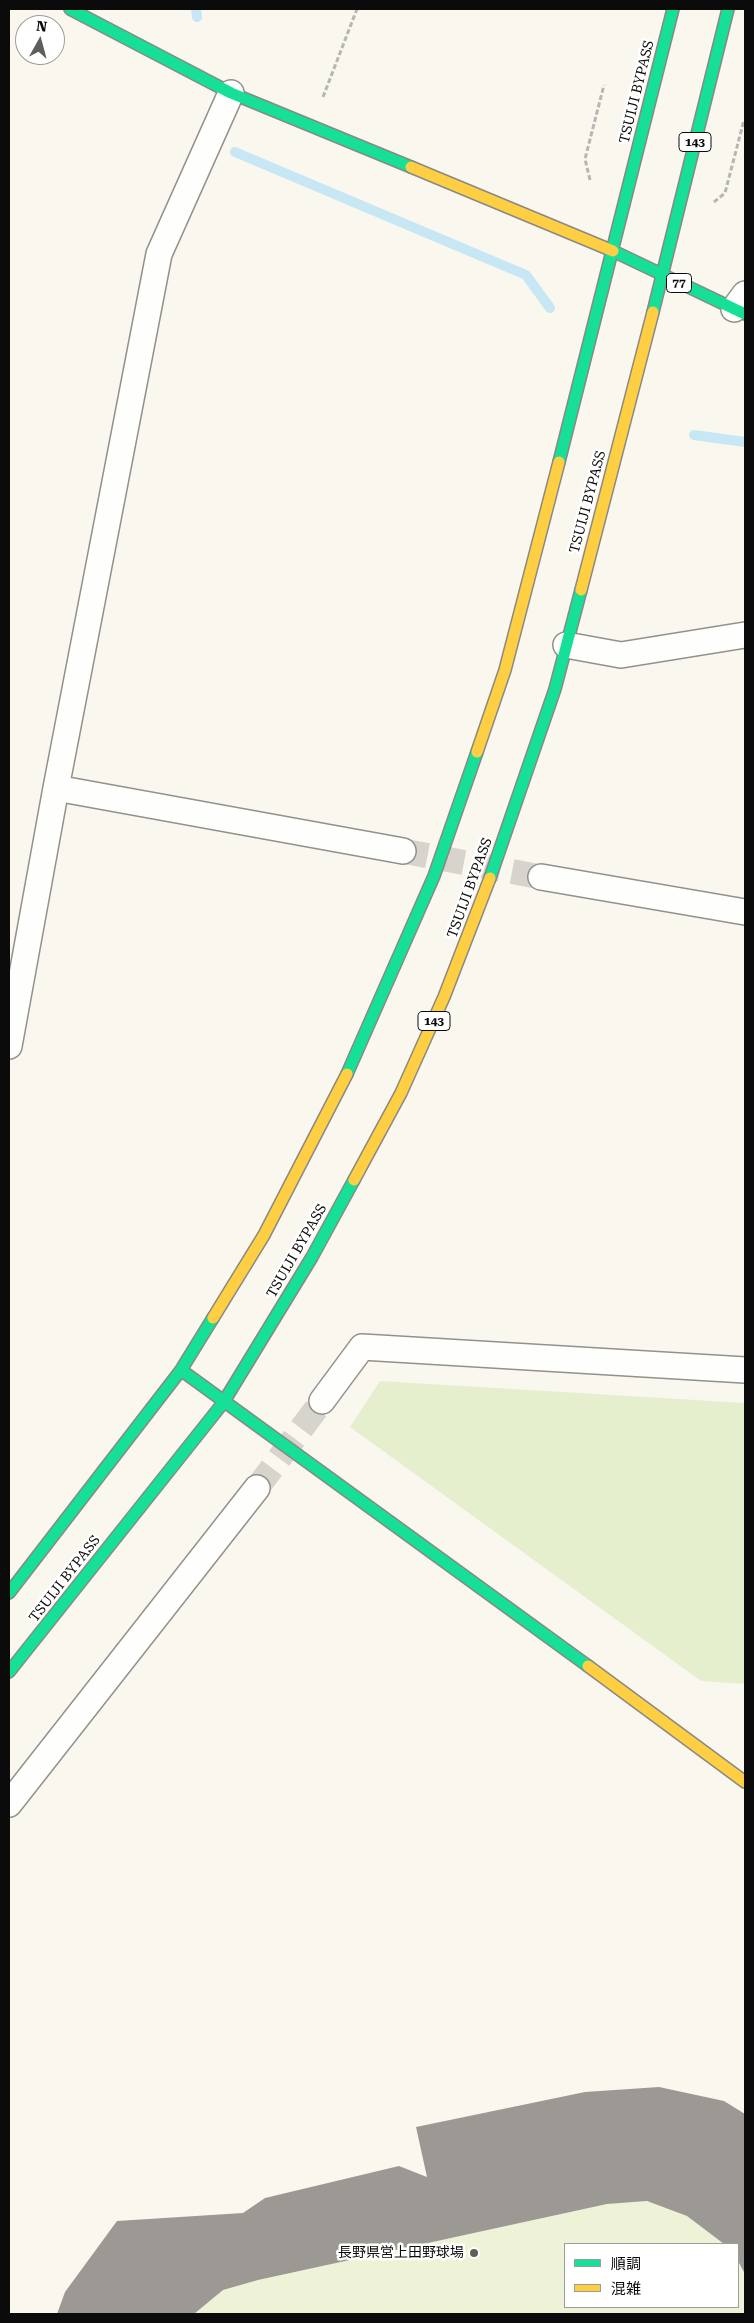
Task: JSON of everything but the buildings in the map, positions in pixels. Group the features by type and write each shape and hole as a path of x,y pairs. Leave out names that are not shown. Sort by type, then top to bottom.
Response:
{"main road":[{"path":"70,9 232,93 613,251"},
{"name":"TSUIJI BYPASS","path":"9,1593 181,1370 264,1235 350,1069 434,876 505,670 673,9"},
{"name":"TSUIJI BYPASS","path":"9,1672 223,1403 312,1258 401,1094 444,997 482,901 555,689 663,275 728,9"},
{"name":"77","path":"613,251 663,275 742,305"},
{"path":"181,1370 223,1403 719,1761 745,1782"}],"street":[{"path":"9,1046 56,788 159,254 232,93"},
{"path":"566,645 621,654 745,635"},
{"path":"56,788 403,851"},
{"path":"541,876 745,912"},
{"path":"322,1401 362,1347 745,1370"},
{"path":"9,1804 256,1488"}],"path":[{"path":"312,126 357,9"},
{"path":"590,180 586,159 604,85"},
{"path":"707,208 725,193 744,120"}],"green space":[{"path":"380,1381 745,1403 745,1684 701,1681 350,1427"},
{"name":"長野県営上田野球場","path":"647,2201 687,2216 723,2243 564,2243 564,2308 739,2308 739,2263 745,2274 745,2314 194,2314 223,2290 258,2280 607,2204"}],"waterway":[{"path":"196,9 197,17"},
{"path":"235,152 526,275 550,308"},
{"path":"694,435 745,442"}],"tunnel":[{"path":"403,851 541,877"},
{"path":"257,1488 322,1401"}],"traffic: fast":[{"path":"70,9 231,93 411,167"},
{"path":"559,462 673,9"},
{"path":"653,312 728,9"},
{"path":"613,251 745,314"},
{"path":"490,878 555,689 581,590"},
{"path":"347,1074 434,876 477,752"},
{"path":"9,1672 223,1403 312,1257 354,1180"},
{"path":"9,1593 181,1370 213,1318"},
{"path":"181,1370 588,1666"}],"traffic: slow":[{"path":"411,167 613,251"},
{"path":"581,590 653,312"},
{"path":"477,752 505,670 559,462"},
{"path":"354,1180 401,1093 444,997 490,878"},
{"path":"213,1318 264,1235 347,1074"},
{"path":"588,1666 745,1782"}],"place":[{"name":"長野県営上田野球場","path":"474,2253"}]}
